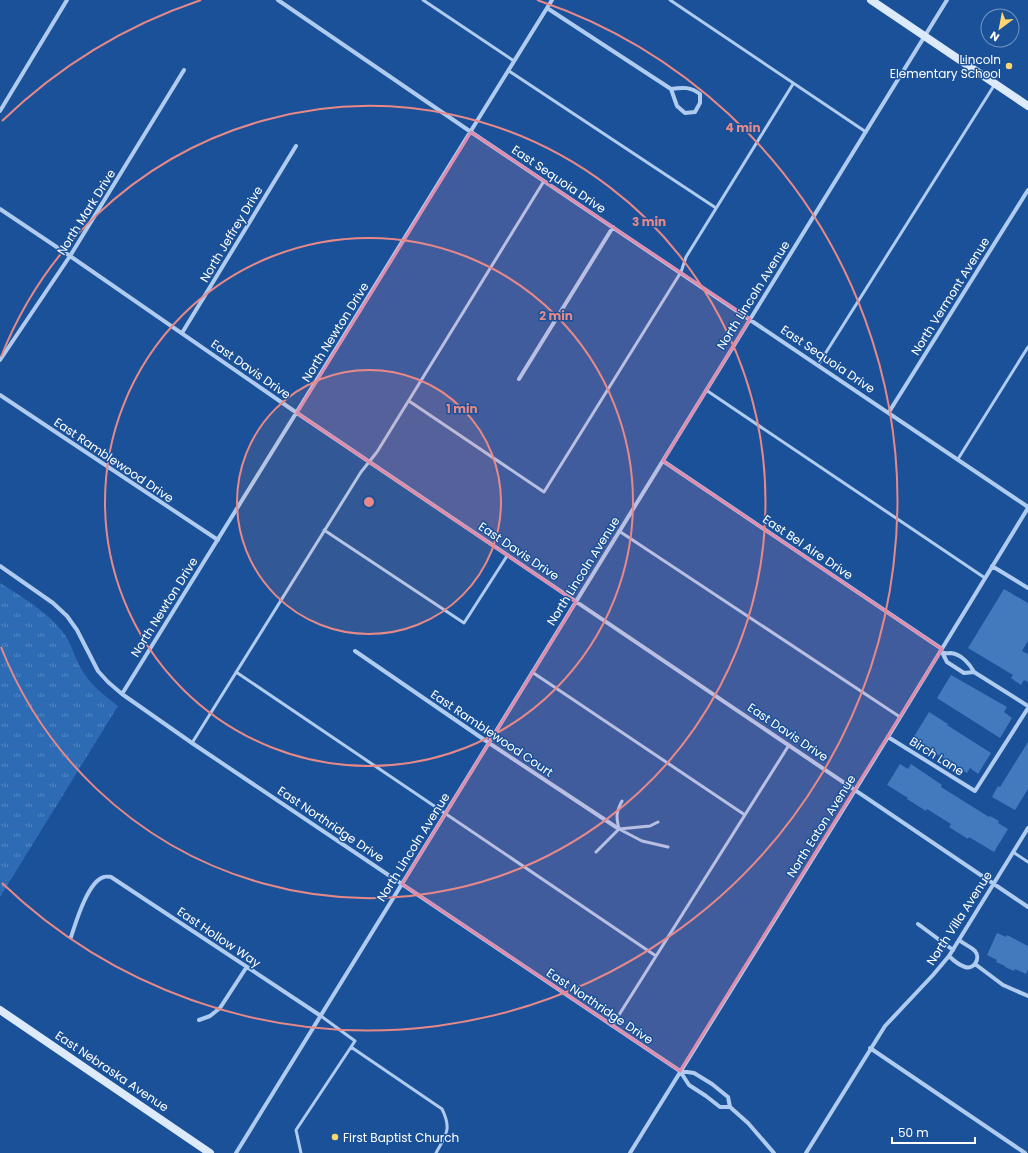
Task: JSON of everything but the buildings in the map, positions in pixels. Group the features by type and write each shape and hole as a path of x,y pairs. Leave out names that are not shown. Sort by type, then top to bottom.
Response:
{"street":[{"path":"0,111 67,0"},
{"name":"East Sequoia Drive","path":"278,0 471,132 958,459 1028,508"},
{"name":"North Newton Drive","path":"122,694 552,0"},
{"path":"871,0 1028,106"},
{"name":"North Lincoln Avenue","path":"236,1153 947,0"},
{"path":"547,8 671,89 677,106 685,113 695,112 700,103 700,94 694,89 683,87 671,89"},
{"name":"North Mark Drive","path":"0,360 70,256 184,70"},
{"name":"North Jeffrey Drive","path":"182,333 296,146"},
{"name":"North Vermont Avenue","path":"888,412 1028,190"},
{"name":"East Davis Drive","path":"0,210 70,256 507,556 1028,907"},
{"path":"519,379 613,227"},
{"name":"East Ramblewood Drive","path":"0,395 218,540"},
{"name":"East Bel Aire Drive","path":"663,461 942,652"},
{"name":"North Eaton Avenue","path":"630,1153 900,717 942,652 1028,508"},
{"name":"East Northridge Drive","path":"0,566 53,603 67,616 77,630 98,671 122,694 192,743 680,1071 689,1085 720,1107 730,1107"},
{"path":"992,566 1028,588"},
{"name":"East Ramblewood Court","path":"355,651 489,743 619,829"},
{"path":"974,672 964,673 946,662 942,652 953,653 970,664 974,672 1028,707"},
{"name":"Birch Lane","path":"888,737 975,791 1028,707"},
{"name":"North Villa Avenue","path":"806,1153 888,1021 933,975 949,956 1028,828"},
{"name":"East Hollow Way","path":"71,937 78,914 86,897 99,880 105,876 111,877 246,968 321,1016"},
{"path":"918,924 953,950"},
{"path":"949,956 966,968 975,964 977,956 976,952 959,940"},
{"path":"975,964 1003,985 1028,996"},
{"path":"199,1020 210,1016 220,1008 246,968"},
{"name":"East Nebraska Avenue","path":"0,1010 210,1153"},
{"path":"870,1048 1025,1153"},
{"name":"East Northridge Drive","path":"680,1071 694,1073 712,1084 728,1097 730,1107 748,1123 774,1153"}],"lane":[{"path":"423,0 514,61"},
{"path":"670,0 866,132"},
{"path":"509,70 716,208"},
{"path":"409,401 544,492 681,272 686,257 793,84"},
{"path":"818,365 995,84"},
{"path":"192,743 324,530 361,472 377,452 409,401 544,181"},
{"path":"958,459 1028,347"},
{"path":"706,390 985,578"},
{"path":"324,530 464,622 507,556"},
{"path":"619,531 900,717"},
{"path":"236,672 656,956"},
{"path":"532,672 745,815"},
{"path":"612,1026 789,745"},
{"path":"622,800 617,810 619,829 642,841 668,847"},
{"path":"596,852 619,829 650,826 658,822"},
{"path":"1013,852 1028,862"},
{"path":"301,1153 296,1130 355,1041 321,1016"},
{"path":"350,1047 442,1109 448,1120 446,1135 436,1153"}],"highlighted area":[{"path":"471,132 750,319 663,461 942,649 680,1071 402,884 576,602 297,413"}],"green space":[{"path":"0,583 33,605 56,624 71,646 80,667 90,682 118,706 0,897"}],"place":[{"name":"Lincoln Elementary School","path":"1009,66"},
{"name":"First Baptist Church","path":"335,1137"}]}
